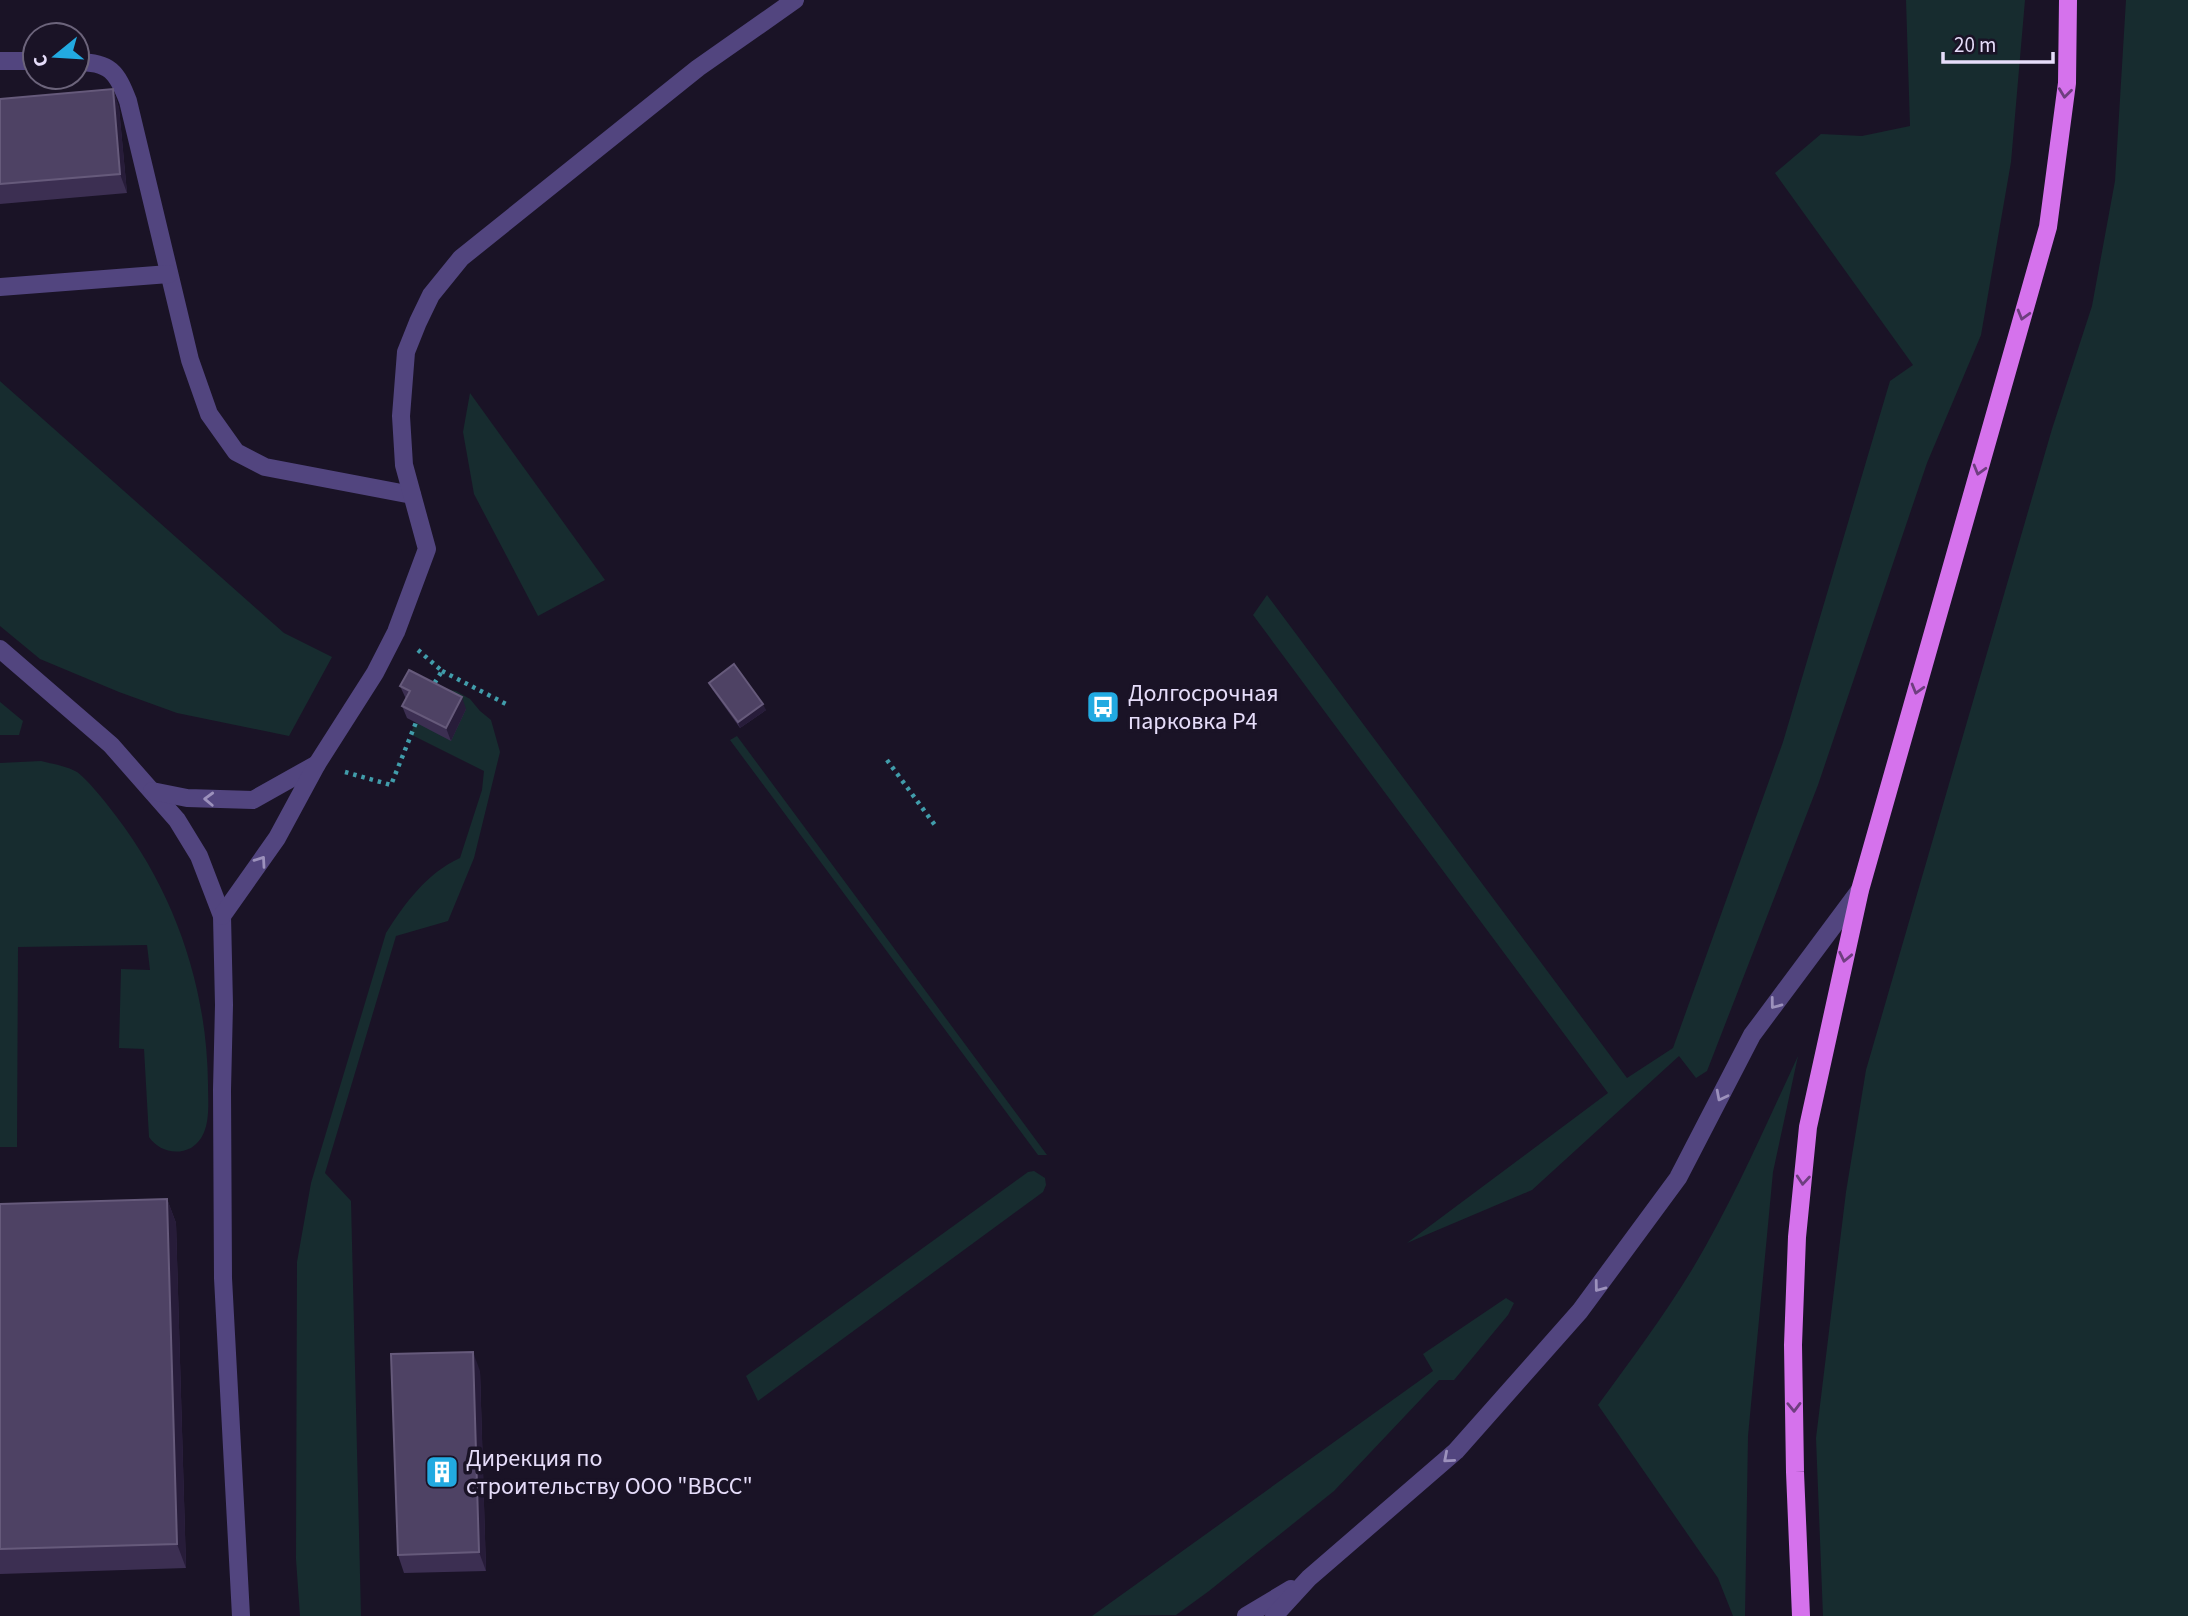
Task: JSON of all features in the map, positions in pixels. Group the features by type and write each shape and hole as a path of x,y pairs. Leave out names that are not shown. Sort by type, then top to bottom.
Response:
{"main road":[{"path":"1801,1616 1793,1345 1797,1237 1808,1126 1860,890 2048,227 2067,83 2068,0"}],"street":[{"path":"222,916 277,838 317,764 375,673 396,632 427,549 404,465 401,416 406,352 431,295 461,258 698,68 795,0"},
{"path":"0,61 21,61"},
{"path":"91,64 103,65 112,70 120,80 128,101 190,360 209,414 236,452 265,467 412,495"},
{"path":"0,287 169,274"},
{"path":"0,649 111,745 177,820 199,856 222,916 223,1278 241,1616"},
{"path":"152,791 187,798 253,800 317,764"},
{"path":"1274,1616 1309,1578 1456,1451 1580,1311 1678,1178 1752,1035 1860,890"},
{"path":"1245,1616 1309,1578"}],"path":[{"path":"396,632 442,671 508,705"},
{"path":"430,690 442,671"},
{"path":"317,764 391,785 418,719 425,722"},
{"path":"887,761 937,828"}],"green space":[{"path":"1906,0 2025,0 2011,162 1981,335 1927,463 1818,785 1707,1071 1696,1078 1679,1056 1532,1190 1407,1243 1608,1093 1253,615 1267,595 1627,1078 1673,1048 1783,742 1890,381 1913,365 1775,173 1821,134 1862,136 1910,126"},
{"path":"2126,0 2188,0 2188,1616 1823,1616 1816,1438 1846,1192 1866,1070 2052,429 2092,306 2115,181"},
{"path":"0,381 284,633 332,657 289,736 177,713 119,692 40,659 0,626"},
{"path":"470,393 605,580 538,616 474,494 463,432"},
{"path":"432,691 456,691 470,699 491,720 500,752 474,858 448,921 396,936 325,1173 351,1201 361,1616 300,1616 296,1559 297,1262 311,1183 386,933 427,880 460,858 482,790 484,771 410,734"},
{"path":"0,702 23,721 19,735 0,735"},
{"path":"737,736 1047,1155 1038,1155 730,740"},
{"path":"41,761 77,772 108,805 155,877 184,942 202,1012 208,1101 206,1128 203,1136 191,1148 167,1150 149,1137 144,1049 119,1048 121,969 150,970 147,945 18,947 17,1147 0,1147 0,763"},
{"path":"1798,1056 1773,1172 1748,1436 1745,1616 1733,1616 1718,1578 1598,1405 1671,1303 1708,1243"},
{"path":"1034,1171 1045,1178 1043,1192 758,1401 746,1376 1028,1172"},
{"path":"1506,1298 1514,1303 1508,1315 1454,1380 1439,1380 1334,1491 1209,1591 1176,1615 1092,1616 1433,1371 1423,1354"}],"building":[{"path":"113,89 120,174 0,184 0,99"},
{"path":"734,664 763,704 738,722 709,683"},
{"path":"409,670 462,697 446,728 402,706 410,691 400,686"},
{"path":"167,1199 177,1544 0,1549 0,1204"},
{"name":"Дирекция по строительству ООО \"ВВСС\"","path":"473,1352 479,1552 398,1555 391,1354"}],"place":[{"name":"Долгосрочная парковка P4","path":"1103,707"},
{"name":"Дирекция по строительству ООО \"ВВСС\"","path":"442,1472"}]}
